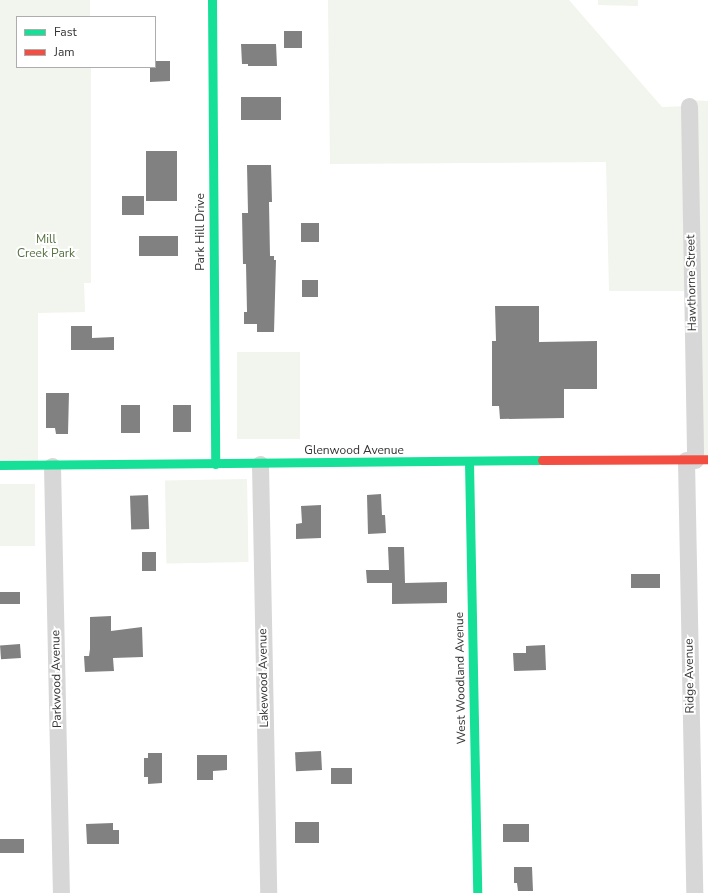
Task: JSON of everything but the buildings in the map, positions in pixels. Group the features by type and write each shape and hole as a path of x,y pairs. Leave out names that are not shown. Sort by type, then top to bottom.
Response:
{"street":[{"name":"Park Hill Drive","path":"212,0 215,464"},
{"name":"Hawthorne Street","path":"689,106 696,460"},
{"name":"Glenwood Avenue","path":"0,465 52,466 696,460"},
{"name":"Ridge Avenue","path":"694,893 696,460"},
{"name":"West Woodland Avenue","path":"469,462 477,893"},
{"name":"Lakewood Avenue","path":"260,464 268,893"},
{"name":"Parkwood Avenue","path":"52,466 61,893"}],"green space":[{"name":"Mill Creek Park","path":"0,0 90,0 90,16 16,16 16,68 91,68 91,283 84,283 85,312 38,313 38,466 0,465"},
{"path":"328,0 569,0 662,107 689,106 689,100 708,101 708,459 695,460 692,291 609,291 606,162 330,164"},
{"path":"598,0 638,0 638,6 598,5"},
{"path":"237,352 300,352 300,439 237,439"},
{"path":"247,479 248,562 166,563 165,480"},
{"path":"0,484 35,484 35,546 0,546"}],"traffic: fast":[{"path":"212,0 215,464"},
{"path":"0,465 542,460"},
{"path":"469,462 477,893"}],"traffic: jam":[{"path":"542,460 708,459"}]}
